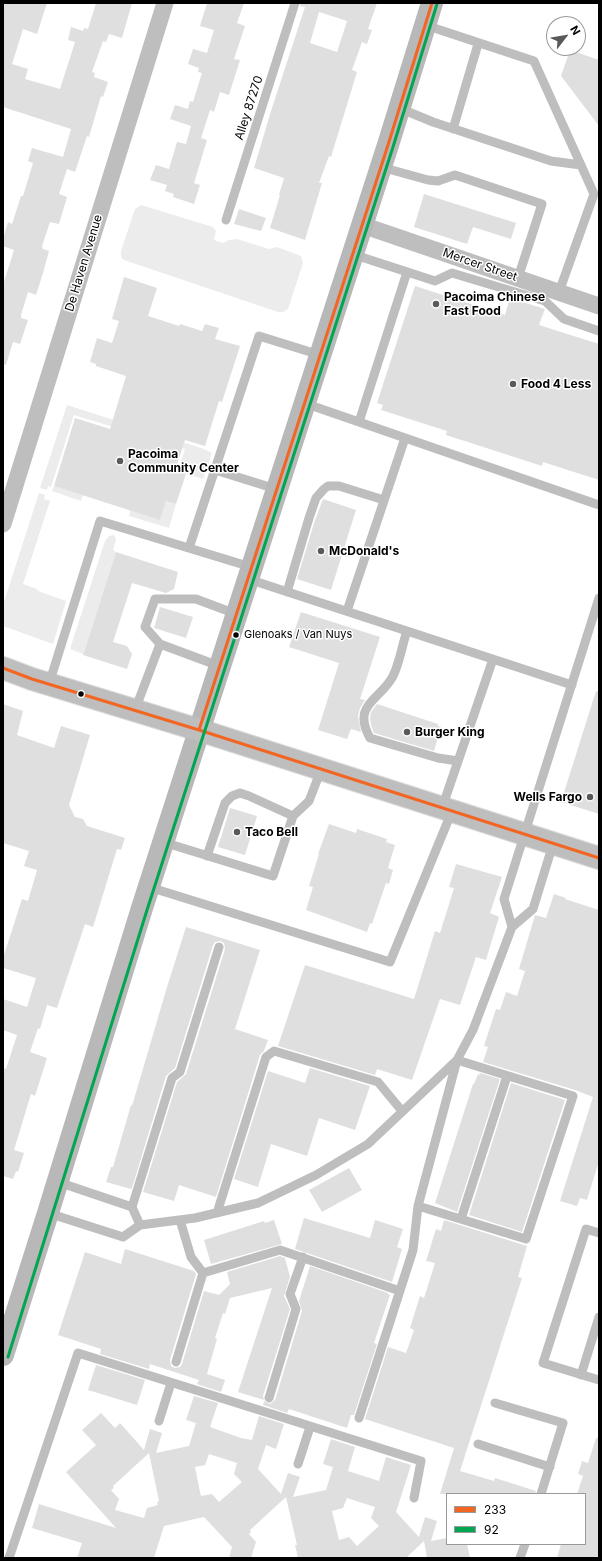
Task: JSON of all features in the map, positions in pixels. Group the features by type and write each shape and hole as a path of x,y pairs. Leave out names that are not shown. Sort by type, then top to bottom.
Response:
{"main road":[{"path":"3,1355 163,842 381,167 432,3"},
{"path":"3,668 49,684 199,730 599,858"}],"street":[{"name":"De Haven Avenue","path":"3,524 165,3"},
{"name":"Mercer Street","path":"362,225 599,306"}],"lane":[{"name":"Alley 87270","path":"226,220 295,3"},
{"path":"425,25 478,44 534,61 594,194 559,292"},
{"path":"453,128 478,44"},
{"path":"399,108 551,161 581,165"},
{"path":"381,167 428,180 438,181 455,175 542,204 518,278"},
{"path":"352,254 435,281 452,273 545,301 564,320 599,331"},
{"path":"359,422 407,272"},
{"path":"189,548 259,336 320,355"},
{"path":"304,403 599,505"},
{"path":"347,611 405,438"},
{"path":"215,470 276,489"},
{"path":"287,592 309,518 316,498 320,492 328,486 339,486 384,500"},
{"path":"49,684 100,521 189,548 249,573 287,592 572,685"},
{"path":"512,927 504,899 599,598"},
{"path":"219,666 160,644 145,627 155,599 196,599 236,614"},
{"path":"407,631 394,676 384,690 370,702 364,714 364,727 370,738 438,758 458,761"},
{"path":"135,710 160,644"},
{"path":"149,887 390,962 447,810 458,761 493,659"},
{"path":"163,842 273,876 293,816 309,801 321,769"},
{"path":"207,856 225,803 232,796 240,793 293,816"},
{"path":"359,1418 414,1250 418,1206 457,1060 473,1030 512,927 533,908 553,844"},
{"path":"140,1226 132,1207 172,1078 180,1072 219,947"},
{"path":"217,1213 266,1057 274,1051 378,1082 402,1112"},
{"path":"418,1206 526,1239 572,1096 457,1060"},
{"path":"48,1213 123,1237 140,1226 217,1213 258,1203 316,1175 368,1144 457,1060"},
{"path":"461,1219 507,1076"},
{"path":"58,1182 132,1207"},
{"path":"180,1220 191,1257 203,1273"},
{"path":"599,1233 586,1229 543,1363 599,1380"},
{"path":"203,1273 280,1250 400,1290"},
{"path":"269,1398 296,1309 290,1294 303,1257"},
{"path":"176,1362 203,1273"},
{"path":"581,1375 599,1316"},
{"path":"9,1558 78,1353 421,1461 414,1498"},
{"path":"159,1421 171,1383"},
{"path":"495,1403 563,1423 541,1493"},
{"path":"298,1464 310,1426"},
{"path":"478,1444 550,1467"},
{"path":"520,1558 525,1545"}],"shaded area":[{"path":"141,205 213,227 216,231 214,240 223,243 229,240 237,239 269,249 277,247 301,256 303,263 288,309 283,312 278,312 124,260 121,257 121,251 135,209"},
{"path":"67,405 204,449 212,453 203,479 178,471 185,449 74,415 51,487 48,486 47,490 40,488"},
{"path":"54,486 83,495 81,501 52,491"},
{"path":"39,493 45,495 44,499 50,501 23,584 66,601 53,644 3,626 3,605"},
{"path":"166,501 176,504 169,528 129,516 130,510 160,519"},
{"path":"114,535 116,539 113,550 116,552 83,654 70,649 105,541 109,536"}],"building":[{"path":"3,3 47,3 37,34 23,29 12,64 28,69 25,79 60,89 75,42 68,40 71,27 83,31 84,28 88,29 96,3 132,3 122,38 109,34 106,42 103,41 92,72 95,73 94,77 108,82 103,97 101,96 89,137 87,136 75,172 67,169 59,194 67,197 59,224 50,222 42,246 43,249 49,251 43,273 36,295 28,292 21,318 28,320 20,344 13,342 6,365 3,364 3,285 14,250 3,246 3,239 8,222 12,224 21,196 23,196 33,163 28,161 32,148 63,157 71,129 3,107"},
{"path":"207,3 244,3 237,23 245,26 234,59 240,60 229,95 220,92 214,112 210,110 201,138 207,140 194,183 200,185 194,204 173,197 174,194 165,191 167,185 150,180 156,165 169,169 177,142 186,144 191,126 170,119 175,105 188,109 190,101 193,102 202,73 198,72 199,68 188,64 193,49 207,53 214,30 200,26"},
{"path":"301,3 377,3 368,29 372,30 367,44 362,42 352,70 357,72 331,157 329,156 319,183 322,183 305,240 270,228 284,178 254,168 305,7 300,6","holes":["319,12 347,21 337,52 310,43"]},
{"path":"568,56 586,56 599,60 599,126 561,76"},
{"path":"424,194 516,223 511,239 473,227 467,244 414,227"},
{"path":"239,209 266,218 261,231 234,224"},
{"path":"124,277 157,288 148,316 179,326 180,324 202,331 205,324 219,328 215,339 240,346 222,402 219,401 205,446 185,440 175,470 186,474 176,504 166,501 160,520 54,486 75,418 110,429 126,376 96,366 96,364 90,362 97,338 112,343 119,321 112,319"},
{"path":"415,286 505,315 510,298 545,309 539,325 599,344 599,480 543,462 542,466 446,435 447,431 381,410 383,405 377,403"},
{"path":"323,499 356,510 331,590 297,579"},
{"path":"116,552 178,572 174,589 166,593 132,583 113,642 127,646 132,654 127,669 83,655"},
{"path":"160,607 193,617 186,638 154,628"},
{"path":"301,612 380,637 360,699 365,700 360,708 358,716 361,732 351,729 347,739 318,730 339,663 289,647"},
{"path":"596,691 599,692 599,814 561,802"},
{"path":"3,704 23,711 17,735 54,748 61,726 90,735 69,805 75,817 83,819 87,826 125,838 121,850 117,849 93,927 85,924 57,1008 47,1005 40,1029 38,1028 30,1052 47,1058 35,1096 31,1094 14,1150 24,1153 18,1172 16,1171 13,1179 3,1176 3,1068 6,1069 17,1035 3,1030 3,999 27,1007 36,978 3,968 3,958 22,899 28,901 37,870 24,866 29,851 3,843"},
{"name":"Burger King","path":"377,704 438,724 438,726 441,727 434,751 374,733 370,718 371,712"},
{"name":"Taco Bell","path":"230,808 257,816 245,855 218,847"},
{"path":"329,824 356,833 357,829 387,839 386,842 395,845 388,868 393,870 389,884 386,883 372,924 370,923 367,932 306,910 313,887 309,886 318,854"},
{"path":"456,864 502,877 490,913 499,917 486,960 476,957 460,1005 440,999 412,1080 377,1069 375,1075 278,1046 305,965 414,999 435,931 440,933 454,888 449,887"},
{"path":"554,894 599,910 599,1161 587,1200 580,1198 577,1206 560,1201 593,1097 575,1090 483,1062 488,1047 484,1046 496,1009 500,1010 506,992 517,996 525,971 519,969 535,915 546,918"},
{"path":"186,927 260,950 235,1029 268,1040 264,1051 260,1055 216,1197 179,1185 174,1201 143,1192 177,1082 186,1074 225,949 224,943 220,941 215,942 213,945 175,1068 166,1076 132,1188 106,1182 111,1167 113,1167"},
{"path":"310,1068 370,1086 355,1130 319,1118 307,1156 271,1144 258,1187 234,1179 268,1071 305,1083"},
{"path":"480,1073 500,1079 457,1212 435,1203 473,1084"},
{"path":"511,1083 565,1100 522,1232 469,1215"},
{"path":"349,1168 362,1190 322,1212 309,1190"},
{"path":"304,1218 370,1238 375,1220 403,1229 397,1247 402,1249 392,1282 295,1249"},
{"path":"274,1220 282,1244 211,1264 204,1240 264,1221 265,1223"},
{"path":"444,1220 527,1246 518,1277 522,1278 460,1471 494,1481 495,1478 536,1491 535,1493 440,1494 454,1448 365,1419 388,1347 406,1353 414,1330 410,1328 420,1296 424,1298 435,1263 426,1261 436,1229 441,1231"},
{"path":"125,1249 194,1271 196,1274 170,1360 171,1366 175,1368 180,1367 182,1364 204,1291 219,1295 230,1284 227,1272 280,1256 285,1258 290,1277 284,1296 290,1309 263,1396 264,1400 238,1392 272,1288 230,1298 225,1314 223,1313 215,1338 217,1339 207,1374 225,1380 221,1392 197,1384 199,1380 150,1364 149,1369 100,1354 101,1349 58,1335 85,1252 121,1264"},
{"path":"310,1266 390,1295 374,1343 377,1344 354,1415 351,1415 347,1428 289,1409 287,1413 263,1405 264,1401 270,1404 275,1400 302,1311 299,1301"},
{"path":"96,1365 145,1380 137,1405 88,1390"},
{"path":"194,1396 218,1403 210,1427 241,1438 252,1440 259,1416 284,1424 276,1449 266,1445 258,1469 281,1494 288,1473 300,1477 293,1497 326,1490 333,1467 323,1464 331,1439 355,1447 348,1471 379,1481 386,1457 411,1465 396,1512 419,1537 425,1517 437,1521 431,1541 446,1538 446,1545 467,1545 470,1558 427,1558 424,1541 406,1558 298,1558 295,1545 297,1545 286,1497 250,1530 251,1532 249,1534 256,1542 251,1558 229,1558 232,1547 204,1517 164,1526 154,1558 77,1558 82,1543 32,1528 39,1504 116,1528 66,1472 96,1445 82,1430 101,1413 115,1428 120,1423 144,1450 150,1429 162,1433 156,1453 189,1446 196,1423 186,1420","holes":["149,1453 159,1501 157,1502 158,1505 147,1508 144,1518 115,1510 119,1499 111,1490 114,1488 113,1486","209,1454 237,1463 234,1474 242,1482 219,1502 212,1494 201,1496 195,1467 205,1465","347,1498 375,1507 371,1518 379,1526 357,1546 349,1537 339,1540 332,1511 343,1508"]},
{"path":"596,1438 599,1438 599,1558 557,1558 561,1545 586,1545 586,1493 577,1493 583,1476 578,1474 582,1461 588,1463"}],"transit line":[{"name":"233","path":"199,730 388,145 432,3"},
{"name":"92","path":"8,1357 147,910 393,147 437,4"},
{"name":"233","path":"3,668 32,679 199,730 599,858"}],"place":[{"name":"Pacoima Chinese Fast Food","path":"436,304"},
{"name":"Food 4 Less","path":"513,384"},
{"name":"Pacoima Community Center","path":"120,461"},
{"name":"McDonald's","path":"321,551"},
{"name":"Glenoaks / Van Nuys","path":"236,635"},
{"name":"Burger King","path":"407,732"},
{"name":"Wells Fargo","path":"590,797"},
{"name":"Taco Bell","path":"237,832"}]}
